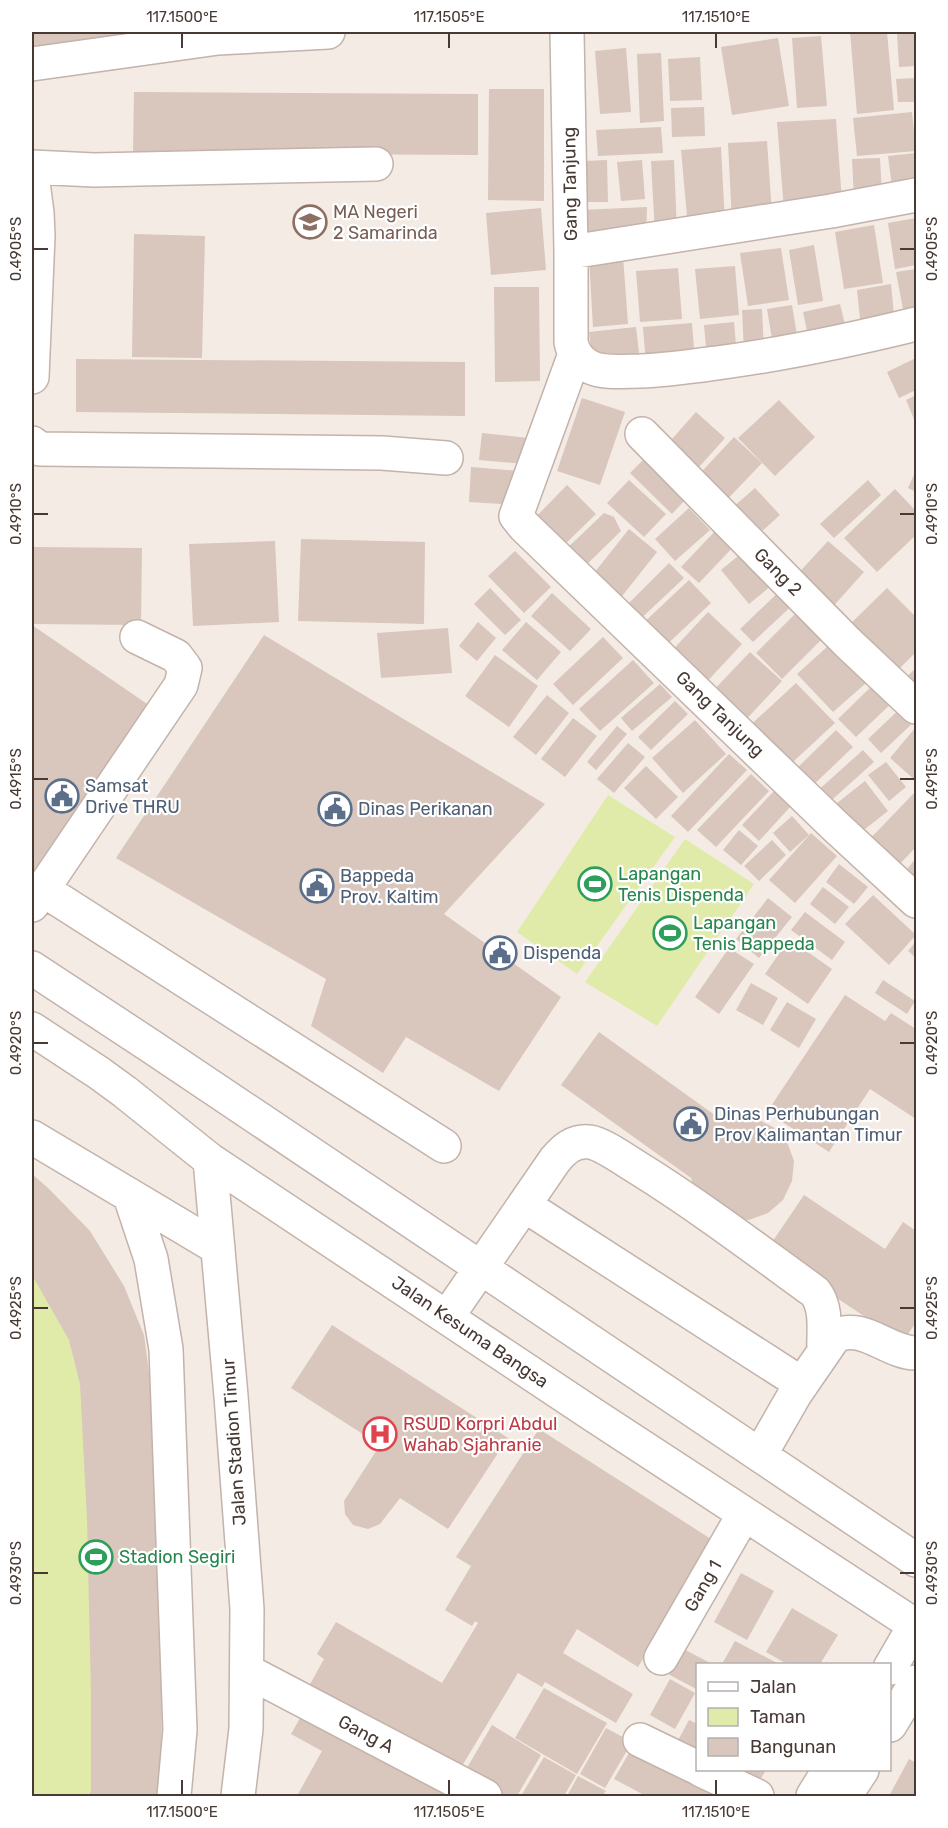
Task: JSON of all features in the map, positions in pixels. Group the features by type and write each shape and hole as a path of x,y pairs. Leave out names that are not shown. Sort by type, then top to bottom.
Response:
{"street":[{"path":"32,64 218,35 328,32"},
{"name":"Gang Tanjung","path":"567,32 573,345 516,516 916,902"},
{"path":"32,167 94,170 376,164"},
{"path":"32,175 38,236 32,377"},
{"path":"571,252 831,211 916,195"},
{"path":"573,345 591,367 615,372 654,370 784,353 852,340 916,324"},
{"name":"Gang 2","path":"642,434 847,642 916,707"},
{"path":"32,443 40,449 382,453 446,458"},
{"path":"137,636 176,656 185,668 181,685 37,897 444,1146"},
{"path":"32,968 482,1267 916,1560"},
{"name":"Jalan Kesuma Bangsa","path":"32,1029 125,1092 210,1160 744,1514 916,1625"},
{"path":"125,1092 152,1047"},
{"path":"32,1137 219,1248"},
{"path":"447,1317 564,1149 572,1144 589,1142 682,1196 815,1292 822,1301 824,1313 824,1352"},
{"name":"Jalan Stadion Timur","path":"210,1160 247,1609 246,1729 238,1797"},
{"path":"130,1196 151,1259 166,1349 180,1730 174,1797"},
{"path":"524,1205 802,1384"},
{"path":"760,1455 802,1384 835,1336 843,1332 858,1332 907,1353 916,1353"},
{"name":"Gang 1","path":"661,1658 744,1514"},
{"path":"891,1666 916,1625"},
{"name":"Gang A","path":"247,1671 484,1797"},
{"path":"891,1723 916,1682"},
{"path":"640,1740 696,1768"},
{"path":"703,1771 757,1797"},
{"path":"813,1797 828,1771"},
{"path":"845,1797 861,1771"}],"green space":[{"name":"Lapangan Tenis Dispenda","path":"608,795 675,837 577,974 517,932"},
{"name":"Lapangan Tenis Bappeda","path":"685,839 754,884 657,1026 585,982"},
{"name":"Stadion Segiri","path":"32,1174 90,1231 162,1673 161,1796 32,1796"}],"building":[{"path":"32,32 134,32 135,42 32,55"},
{"path":"850,32 887,32 894,110 857,114"},
{"path":"897,32 916,32 916,66 899,67"},
{"path":"821,36 827,106 797,108 792,38"},
{"path":"778,38 789,106 732,115 721,47"},
{"path":"626,48 631,112 600,114 595,51"},
{"path":"661,53 664,121 640,123 637,54"},
{"path":"700,57 702,100 670,101 668,59"},
{"path":"916,78 916,102 898,102 896,79"},
{"path":"489,89 544,89 544,201 488,200"},
{"path":"134,92 478,94 478,155 133,153"},
{"path":"704,107 705,136 672,137 671,108"},
{"path":"912,112 916,151 857,156 853,118"},
{"path":"836,119 842,201 784,210 777,122"},
{"path":"661,127 663,153 598,156 596,130"},
{"path":"767,141 772,214 732,221 728,143"},
{"path":"721,147 725,224 688,227 681,150"},
{"path":"916,153 916,189 893,194 888,156"},
{"path":"880,158 882,197 854,199 852,159"},
{"path":"607,160 608,202 584,202 583,161"},
{"path":"642,160 645,199 621,201 617,162"},
{"path":"674,160 677,232 655,234 651,161"},
{"path":"647,207 646,236 587,239 581,210"},
{"path":"541,208 546,270 491,275 486,213"},
{"path":"916,218 916,265 895,269 888,223"},
{"path":"874,225 883,283 844,289 835,232"},
{"path":"134,234 205,236 202,358 132,357"},
{"path":"814,245 823,301 798,305 789,250"},
{"path":"781,248 789,300 748,306 740,253"},
{"path":"623,256 628,324 593,327 589,258"},
{"path":"735,266 739,315 700,319 695,269"},
{"path":"678,268 682,319 640,322 636,271"},
{"path":"916,269 916,318 905,320 896,272"},
{"path":"891,284 895,325 861,328 857,290"},
{"path":"494,287 539,287 540,381 495,382"},
{"path":"840,304 848,337 810,345 803,312"},
{"path":"792,305 799,347 774,351 767,309"},
{"path":"762,309 764,350 744,351 742,310"},
{"path":"734,322 737,357 707,359 704,325"},
{"path":"692,323 695,362 646,365 643,327"},
{"path":"636,327 640,361 593,366 589,332"},
{"path":"916,358 916,390 899,398 887,372"},
{"path":"76,359 465,362 465,416 76,412"},
{"path":"916,395 916,424 906,400"},
{"path":"582,398 625,412 600,485 557,471"},
{"path":"779,400 815,437 775,476 738,438"},
{"path":"696,412 725,438 692,475 663,449"},
{"path":"482,433 528,438 526,464 479,460"},
{"path":"734,437 762,463 719,508 692,482"},
{"path":"643,460 685,500 672,514 630,473"},
{"path":"471,467 520,471 518,505 469,502"},
{"path":"916,470 916,492 908,488"},
{"path":"629,480 666,514 644,537 607,503"},
{"path":"868,480 881,495 834,538 820,524"},
{"path":"567,485 596,514 559,550 531,522"},
{"path":"755,488 780,515 750,542 725,514"},
{"path":"895,489 916,511 916,535 877,572 844,538"},
{"path":"689,508 710,530 675,561 655,539"},
{"path":"604,513 614,517 621,531 579,572 561,554"},
{"path":"718,528 736,544 699,583 681,567"},
{"path":"629,529 657,552 615,605 587,582"},
{"path":"301,539 425,542 424,624 298,621"},
{"path":"275,541 279,622 193,626 189,544"},
{"path":"828,541 864,572 829,611 793,579"},
{"path":"32,547 142,548 141,625 32,624"},
{"path":"749,547 777,581 749,604 721,570"},
{"path":"515,551 551,587 524,613 488,576"},
{"path":"669,563 684,578 633,626 620,612"},
{"path":"689,580 711,603 660,651 638,628"},
{"path":"784,587 798,600 753,642 740,629"},
{"path":"490,588 521,620 505,635 474,604"},
{"path":"887,588 916,617 916,652 892,676 845,629"},
{"path":"552,593 591,629 570,651 531,616"},
{"path":"805,604 831,630 782,679 756,653"},
{"path":"708,612 742,644 701,688 667,656"},
{"path":"478,622 496,638 477,661 459,646"},
{"path":"526,622 561,652 537,680 502,650"},
{"name":"Samsat Drive THRU","path":"32,625 153,708 32,884"},
{"path":"448,628 452,673 381,678 377,633"},
{"name":"Bappeda Prov. Kaltim","path":"264,635 545,804 444,914 561,997 499,1091 406,1037 383,1073 311,1026 326,979 116,858"},
{"path":"603,637 623,658 573,705 553,684"},
{"path":"838,637 874,676 833,712 797,674"},
{"path":"750,652 782,681 742,724 710,694"},
{"path":"495,655 538,686 509,727 465,696"},
{"path":"633,660 654,683 600,731 579,709"},
{"path":"916,668 916,702 900,683"},
{"path":"878,680 896,699 856,737 838,719"},
{"path":"796,683 835,723 782,772 744,731"},
{"path":"660,684 672,697 632,731 621,718"},
{"path":"547,695 569,713 536,755 513,737"},
{"path":"675,701 688,714 651,750 638,737"},
{"path":"907,702 916,720 881,753 868,739"},
{"path":"573,718 597,736 565,777 541,759"},
{"path":"695,720 726,754 683,793 652,758"},
{"path":"617,726 627,734 596,770 587,762"},
{"path":"916,727 916,781 890,758"},
{"path":"836,730 853,747 806,792 790,775"},
{"path":"628,743 645,757 614,793 597,779"},
{"path":"863,750 874,762 825,806 814,794"},
{"path":"729,754 747,770 688,832 671,816"},
{"path":"886,762 906,787 889,801 868,775"},
{"path":"646,766 678,797 656,819 624,788"},
{"path":"751,774 769,791 716,847 697,830"},
{"path":"865,781 888,811 855,837 832,807"},
{"path":"774,791 791,806 759,841 742,825"},
{"path":"916,791 916,847 891,873 863,846"},
{"path":"792,816 809,835 790,852 773,833"},
{"path":"739,830 758,846 741,865 723,850"},
{"path":"811,833 837,856 795,903 769,880"},
{"path":"772,840 786,855 759,881 744,866"},
{"path":"916,858 916,892 900,878"},
{"path":"839,864 868,887 854,904 826,882"},
{"path":"823,887 849,907 835,924 810,904"},
{"path":"873,895 916,935 889,965 845,924"},
{"path":"768,898 792,917 759,958 736,939"},
{"path":"805,912 845,942 832,960 791,930"},
{"path":"789,939 832,969 808,1004 765,974"},
{"path":"916,941 916,958 908,951"},
{"path":"729,948 754,964 719,1014 695,997"},
{"path":"883,980 915,1001 907,1014 875,993"},
{"path":"751,983 778,998 763,1025 736,1010"},
{"name":"Dinas Perhubungan Prov Kalimantan Timur","path":"845,995 885,1021 891,1013 916,1029 916,1119 870,1089 829,1152 767,1112"},
{"path":"787,1002 816,1019 799,1048 770,1030"},
{"name":"Dinas Perhubungan Prov Kalimantan Timur","path":"599,1032 723,1121 735,1117 755,1118 773,1127 787,1142 794,1161 792,1181 783,1200 768,1213 749,1220 728,1218 696,1194 691,1178 561,1085"},
{"name":"Stadion Segiri","path":"32,1174 90,1231 124,1286 144,1335 158,1440 162,1673 161,1796 89,1796 91,1790 91,1693 87,1519 80,1384 69,1340 32,1275"},
{"name":"Dinas Perhubungan Prov Kalimantan Timur","path":"804,1195 885,1249 903,1222 916,1231 916,1322 903,1342 766,1251"},
{"path":"332,1325 508,1438 448,1529 400,1498 380,1524 368,1529 353,1525 345,1514 344,1501 380,1445 291,1388"},
{"path":"539,1429 722,1546 678,1602 638,1667 577,1629 563,1653 633,1694 616,1723 545,1682 542,1687 518,1673 459,1771 309,1686 324,1659 317,1654 336,1622 442,1683 478,1623 475,1621 472,1626 445,1610 471,1566 456,1557"},
{"path":"741,1573 774,1591 747,1640 714,1622"},
{"path":"792,1608 838,1635 821,1663 785,1663 766,1652"},
{"path":"735,1641 777,1663 723,1663"},
{"path":"680,1647 710,1663 696,1663 696,1689 666,1673"},
{"path":"670,1679 695,1693 675,1729 650,1715"},
{"path":"544,1688 607,1723 577,1774 515,1738"},
{"path":"308,1704 484,1796 297,1796 322,1751 291,1734"},
{"path":"689,1720 696,1723 696,1755 676,1744"},
{"path":"492,1725 541,1755 517,1796 505,1796 464,1773"},
{"path":"606,1728 632,1742 605,1788 580,1774"},
{"path":"637,1739 733,1796 646,1796 614,1779"},
{"path":"544,1757 576,1775 564,1796 521,1796"},
{"path":"909,1759 916,1763 916,1796 889,1796"},
{"path":"724,1771 765,1771 755,1788"},
{"path":"578,1776 606,1791 602,1796 567,1796"}],"place":[{"name":"MA Negeri 2 Samarinda","path":"310,222"},
{"name":"Samsat Drive THRU","path":"62,796"},
{"name":"Dinas Perikanan","path":"335,809"},
{"name":"Lapangan Tenis Dispenda","path":"595,884"},
{"name":"Bappeda Prov. Kaltim","path":"317,886"},
{"name":"Lapangan Tenis Bappeda","path":"670,933"},
{"name":"Dispenda","path":"500,953"},
{"name":"Dinas Perhubungan Prov Kalimantan Timur","path":"691,1124"},
{"name":"RSUD Korpri Abdul Wahab Sjahranie","path":"380,1434"},
{"name":"Stadion Segiri","path":"96,1557"}]}
